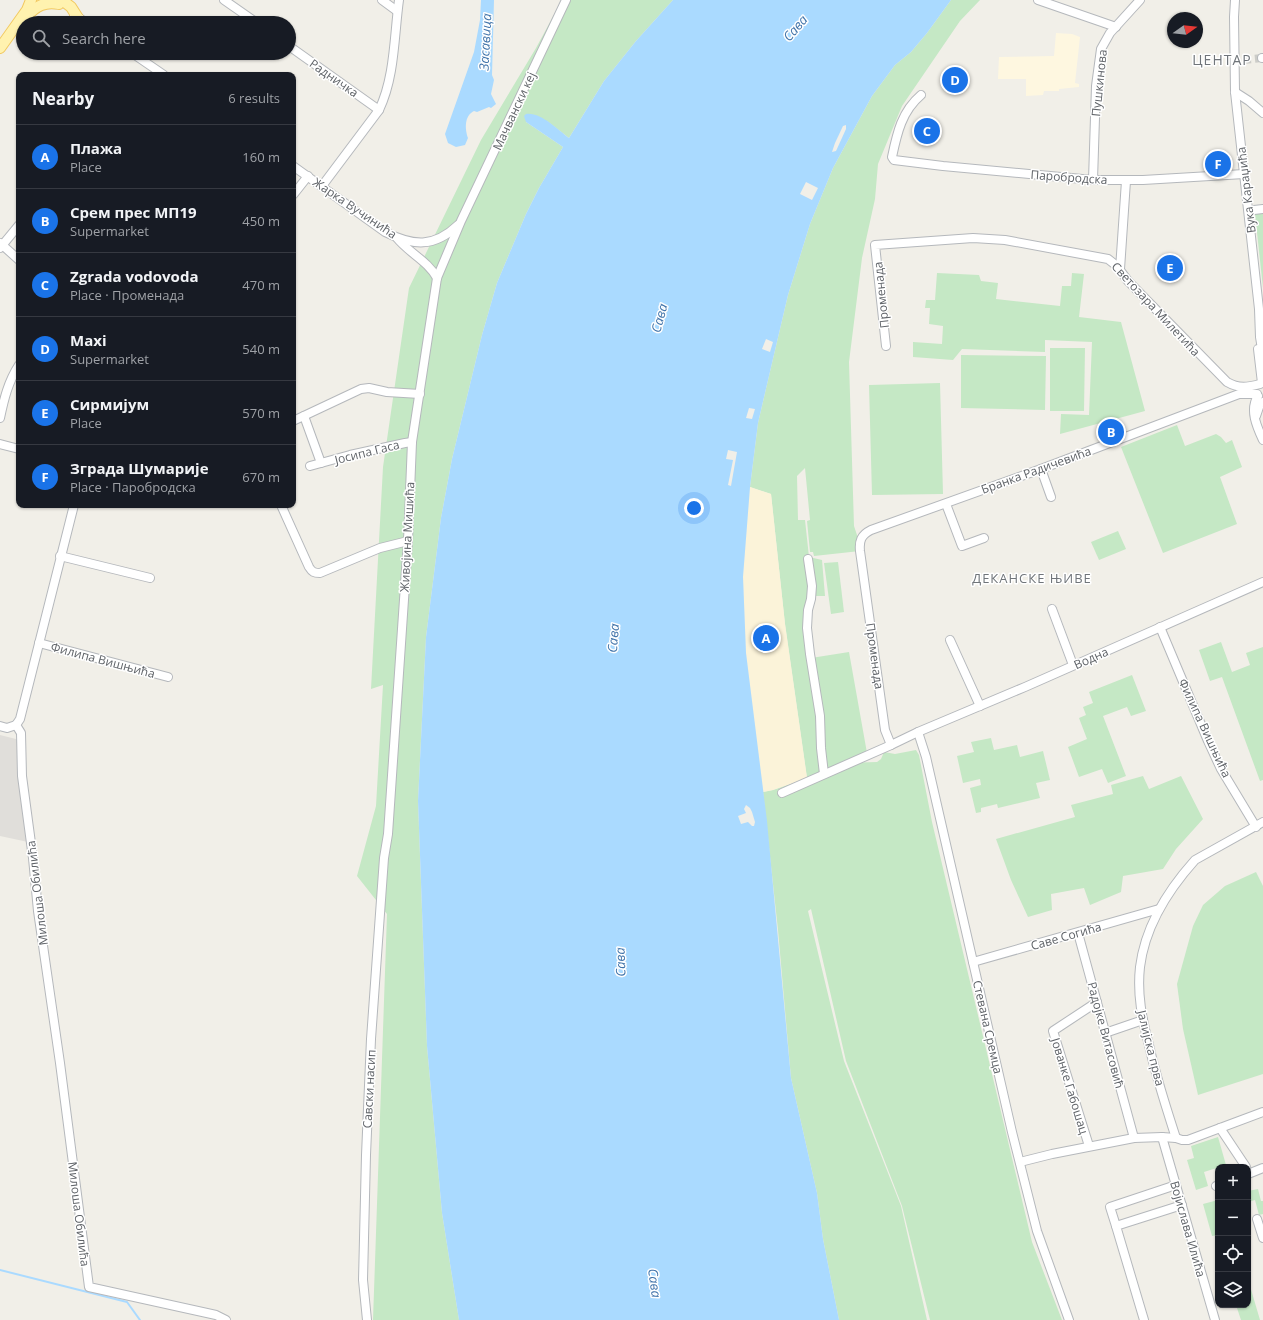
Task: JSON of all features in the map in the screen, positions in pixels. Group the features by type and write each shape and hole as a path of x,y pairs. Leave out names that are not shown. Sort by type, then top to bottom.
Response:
{"main road":[{"path":"23,16 31,0"},
{"path":"27,16 37,6 58,1 72,7 79,16"},
{"path":"0,48 16,26"}],"street":[{"path":"224,0 247,16"},
{"path":"382,0 397,11"},
{"path":"322,186 379,110 384,100 388,87 399,0"},
{"name":"Мачвански кеј","path":"462,221 566,0"},
{"path":"1038,0 1116,27"},
{"name":"Пушкинова","path":"1093,180 1096,86 1102,44 1140,0"},
{"name":"Вука Караџића","path":"1235,0 1239,60 1236,92 1263,355"},
{"name":"Радничка","path":"296,51 379,110"},
{"path":"142,60 160,72"},
{"path":"1236,92 1263,113"},
{"name":"Паробродска","path":"921,95 910,104 898,128 892,157 894,160 1093,180 1126,181 1244,174"},
{"name":"Жарка Вучинића","path":"296,168 385,232 396,238 417,243 436,240 445,236 462,221"},
{"path":"296,191 308,176"},
{"path":"1120,270 1126,181"},
{"name":"Живојина Мишића","path":"384,858 388,834 408,541 412,442 437,278 462,221"},
{"path":"16,228 1,245 16,258"},
{"path":"396,238 404,247 428,265 433,270 437,278"},
{"name":"Светозара Милетића","path":"875,245 973,238 1005,240 1108,259 1113,262 1128,281 1216,372 1237,390 1249,403 1256,419"},
{"name":"Променада","path":"875,245 886,346"},
{"name":"Вука Караџића","path":"1260,337 1258,346 1262,383"},
{"path":"0,418 6,390 11,377 16,370"},
{"path":"1237,390 1262,383"},
{"path":"1260,398 1257,388 1262,383"},
{"path":"296,420 361,389 369,388 387,392 420,394"},
{"path":"1237,390 1260,398"},
{"name":"Бранка Радичевића","path":"862,537 871,530 1041,469 1211,404 1237,390"},
{"path":"1260,398 1254,402 1253,407 1263,440"},
{"name":"Јосипа Гаса","path":"304,416 321,463"},
{"name":"Јосипа Гаса","path":"310,466 350,455 412,442"},
{"path":"0,444 16,448"},
{"path":"1041,469 1051,497"},
{"path":"946,504 962,546 984,538"},
{"path":"0,726 7,728 16,725 20,719 73,508"},
{"path":"282,508 309,567 315,573 320,573 380,548 408,541"},
{"name":"Променада","path":"862,537 860,551 886,730 891,744"},
{"path":"60,556 150,578"},
{"path":"808,558 812,586 807,628 820,716 821,748 824,774"},
{"name":"Водна","path":"918,732 1263,582"},
{"path":"1052,609 1073,665"},
{"name":"Филипа Вишњића","path":"1160,627 1208,741 1221,768 1259,824"},
{"path":"950,640 980,706"},
{"name":"Филипа Вишњића","path":"39,643 168,677"},
{"name":"Милоша Обилића","path":"16,725 22,738 22,776 33,858 38,911 60,1063 89,1287 216,1315 226,1320"},
{"path":"782,793 918,732"},
{"name":"Стевана Сремца","path":"918,732 926,757 1037,1232 1069,1320"},
{"name":"Јалијска прва","path":"1176,1138 1156,1076 1143,1020 1140,999 1141,960 1150,930 1159,909 1177,882 1195,860 1259,824"},
{"name":"Савски насип","path":"367,1320 363,1280 366,1155 371,1039 384,858"},
{"name":"Саве Согића","path":"973,962 1159,909"},
{"name":"Радојке Витасовић","path":"1078,933 1134,1138"},
{"name":"Јованке Габошац","path":"1088,1146 1053,1031 1097,1002"},
{"path":"1105,1033 1143,1020"},
{"path":"1020,1162 1088,1146 1134,1138 1162,1137 1188,1140 1263,1112"},
{"path":"1220,1128 1243,1164"},
{"name":"Војислава Илића","path":"1162,1137 1215,1320"},
{"path":"1251,1170 1263,1168"},
{"path":"1144,1320 1110,1207 1176,1185"},
{"path":"1116,1226 1182,1205"},
{"path":"1258,1219 1263,1238"}],"shaded area":[{"path":"1056,33 1072,34 1080,37 1075,83 1079,84 1079,87 1059,89 1059,91 1044,91 1043,95 1026,96 1026,79 998,79 999,57 1054,56"},
{"path":"0,735 20,740 28,842 0,836"}],"green space":[{"path":"562,0 673,0 636,41 604,81 569,138 547,121 526,122 563,147 526,214 497,283 482,335 452,459 441,518 426,637 418,801 427,1046 442,1213 459,1320 373,1320 387,914 357,876 376,806 383,685 371,689 383,467 409,288 481,140 536,48"},
{"path":"951,0 980,0 960,21 902,106 878,164 875,199 862,258 849,362 854,526 861,547 860,551 814,556 813,552 810,552 807,521 810,520 805,468 797,476 798,520 805,520 809,557 822,560 825,596 816,596 807,615 811,658 849,652 867,753 844,763 877,762 881,759 884,752 895,754 916,750 919,755 932,822 1032,1242 1062,1320 930,1320 902,1206 846,1061 811,909 808,911 844,1061 901,1206 927,1320 839,1320 823,1239 817,1193 791,1078 778,930 763,792 807,778 785,624 771,494 750,487 758,423 788,295 810,224 833,168 872,96 895,65 911,52 927,33"},
{"path":"1263,213 1263,288 1255,214"},
{"path":"937,273 979,275 981,281 998,283 996,299 1060,306 1062,286 1071,286 1072,273 1084,274 1079,317 1121,322 1145,411 1060,434 1061,414 1089,415 1092,342 1045,340 1045,352 962,349 953,360 913,357 913,342 942,344 943,326 929,324 930,308 925,308 926,300 935,300"},
{"path":"1050,348 1085,348 1084,411 1050,411"},
{"path":"961,355 1046,356 1045,410 961,408"},
{"path":"940,383 943,494 872,495 869,385"},
{"path":"1177,425 1185,446 1216,434 1226,443 1232,440 1242,467 1220,477 1237,524 1163,553 1121,447"},
{"path":"1118,531 1126,549 1099,560 1091,542"},
{"path":"838,562 844,612 831,614 824,563"},
{"path":"1221,642 1232,672 1250,665 1246,653 1263,647 1263,780 1260,781 1222,677 1210,681 1199,650"},
{"path":"1132,675 1146,711 1131,716 1127,707 1103,716 1126,776 1108,783 1102,769 1079,777 1068,747 1087,739 1079,718 1086,715 1083,707 1093,703 1089,692"},
{"path":"991,738 994,750 1017,745 1020,757 1043,751 1050,780 1036,783 1040,798 998,808 997,804 981,808 981,812 976,813 970,788 981,785 980,779 963,783 957,756 974,752 971,742"},
{"path":"1143,776 1149,789 1181,776 1203,819 1176,849 1163,869 1123,876 1121,892 1090,905 1084,888 1051,894 1052,910 1028,917 1011,880 996,839 1075,817 1071,805 1113,794 1111,785"},
{"path":"1256,872 1263,886 1263,1074 1198,1095 1183,1029 1177,984 1193,926 1203,905 1225,886"},
{"path":"1218,1137 1226,1164 1215,1164 1215,1168 1204,1172 1208,1186 1196,1190 1187,1160 1194,1158 1191,1146"},
{"path":"1258,1189 1261,1201 1263,1201 1263,1214 1259,1215 1255,1200 1251,1201 1251,1190"},
{"path":"1215,1201 1215,1236 1212,1236 1203,1204"},
{"path":"1251,1289 1260,1320 1241,1320 1237,1308 1251,1308"}],"sand":[{"path":"750,487 771,494 785,624 807,778 763,792 746,653 743,577"}],"water":[{"name":"Засавица","path":"481,0 494,0 492,75 494,80 491,94 496,104 491,108 489,107 477,112 474,111 468,116 466,131 468,138 465,145 456,147 448,143 445,134 474,52 480,20"},
{"name":"Сава","path":"673,0 951,0 927,33 911,52 895,65 872,96 833,168 810,224 788,295 758,423 750,487 743,577 746,653 767,821 791,1078 817,1193 823,1239 839,1320 459,1320 442,1213 427,1046 418,801 426,637 441,518 452,459 482,335 497,283 526,214 563,147 526,122 524,116 526,114 532,114 538,116 555,126 569,138 604,81 636,41"}],"pier":[{"path":"846,125 846,129 836,151 832,152 843,126"},
{"path":"806,182 818,188 812,200 800,194"},
{"path":"766,339 773,342 770,352 762,349"},
{"path":"749,408 755,409 752,419 746,418"},
{"path":"728,450 737,452 731,486 728,485 733,460 726,459"},
{"path":"746,805 752,812 755,822 754,826 748,822 741,824 738,816 746,813 744,809"}],"waterway":[{"path":"0,1270 127,1302 140,1320"}],"tunnel":[{"path":"1243,60 1262,58"}],"place":[{"name":"Maxi","path":"955,80"},
{"name":"Zgrada vodovoda","path":"927,131"},
{"name":"Зграда Шумарије","path":"1218,164"},
{"name":"Сирмијум","path":"1170,268"},
{"name":"Срем прес МП19","path":"1111,432"},
{"name":"Плажа","path":"766,638"}],"district":[{"name":"ЦЕНТАР","path":"1222,59"},
{"name":"ДЕКАНСКЕ ЊИВЕ","path":"1032,578"}]}
